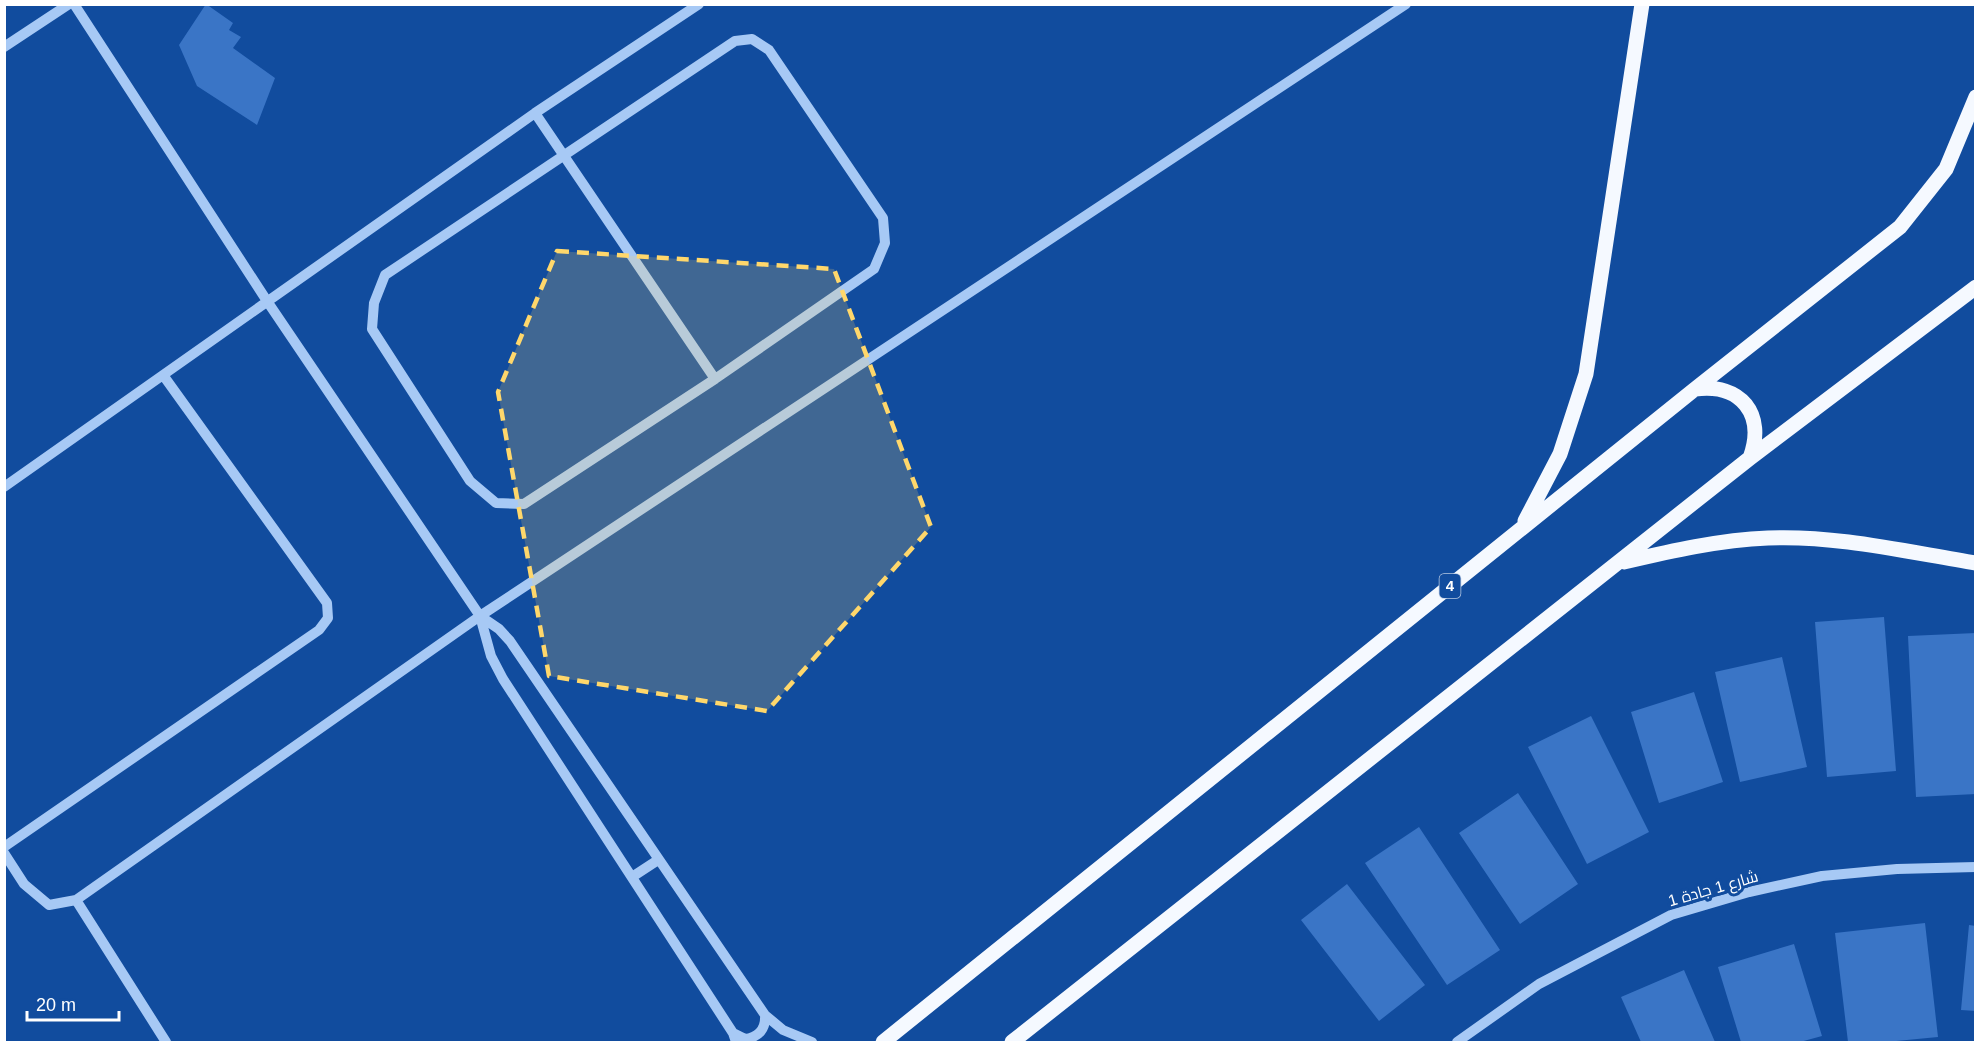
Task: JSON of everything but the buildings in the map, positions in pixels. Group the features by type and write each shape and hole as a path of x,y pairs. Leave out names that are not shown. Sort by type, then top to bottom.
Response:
{"main road":[{"path":"1520,529 1560,454 1586,374 1642,4"},
{"name":"4","path":"883,1042 1520,529 1900,227 1946,169 1976,97"},
{"path":"1012,1042 1750,459 1976,286"},
{"path":"1695,389 1711,387 1727,390 1741,399 1751,411 1756,427 1756,443 1750,459"},
{"path":"1621,563 1727,541 1768,538 1850,543 1976,563"}],"street":[{"path":"4,47 71,4 267,301 480,616 499,629 510,641 765,1015 783,1030 812,1042"},
{"path":"4,488 535,113 699,4"},
{"path":"4,853 24,884 49,905 76,900 480,616 1406,4"},
{"path":"752,39 769,50 883,218 885,243 874,269 715,379 524,504 496,502 470,482 372,329 374,303 385,276 562,156 735,41 752,39"},
{"path":"535,113 715,379"},
{"path":"4,847 319,630 328,618 327,603 163,375"},
{"path":"480,616 484,636 496,668 735,1038 745,1039 758,1035 763,1029 765,1015"},
{"path":"632,877 658,860"},
{"name":"شارع 1 جادة 1","path":"1457,1042 1539,984 1671,915 1749,892 1822,876 1897,869 1976,867"},
{"path":"76,900 166,1042"}],"highlighted area":[{"path":"557,251 834,269 931,527 767,711 549,676 498,392"}]}
